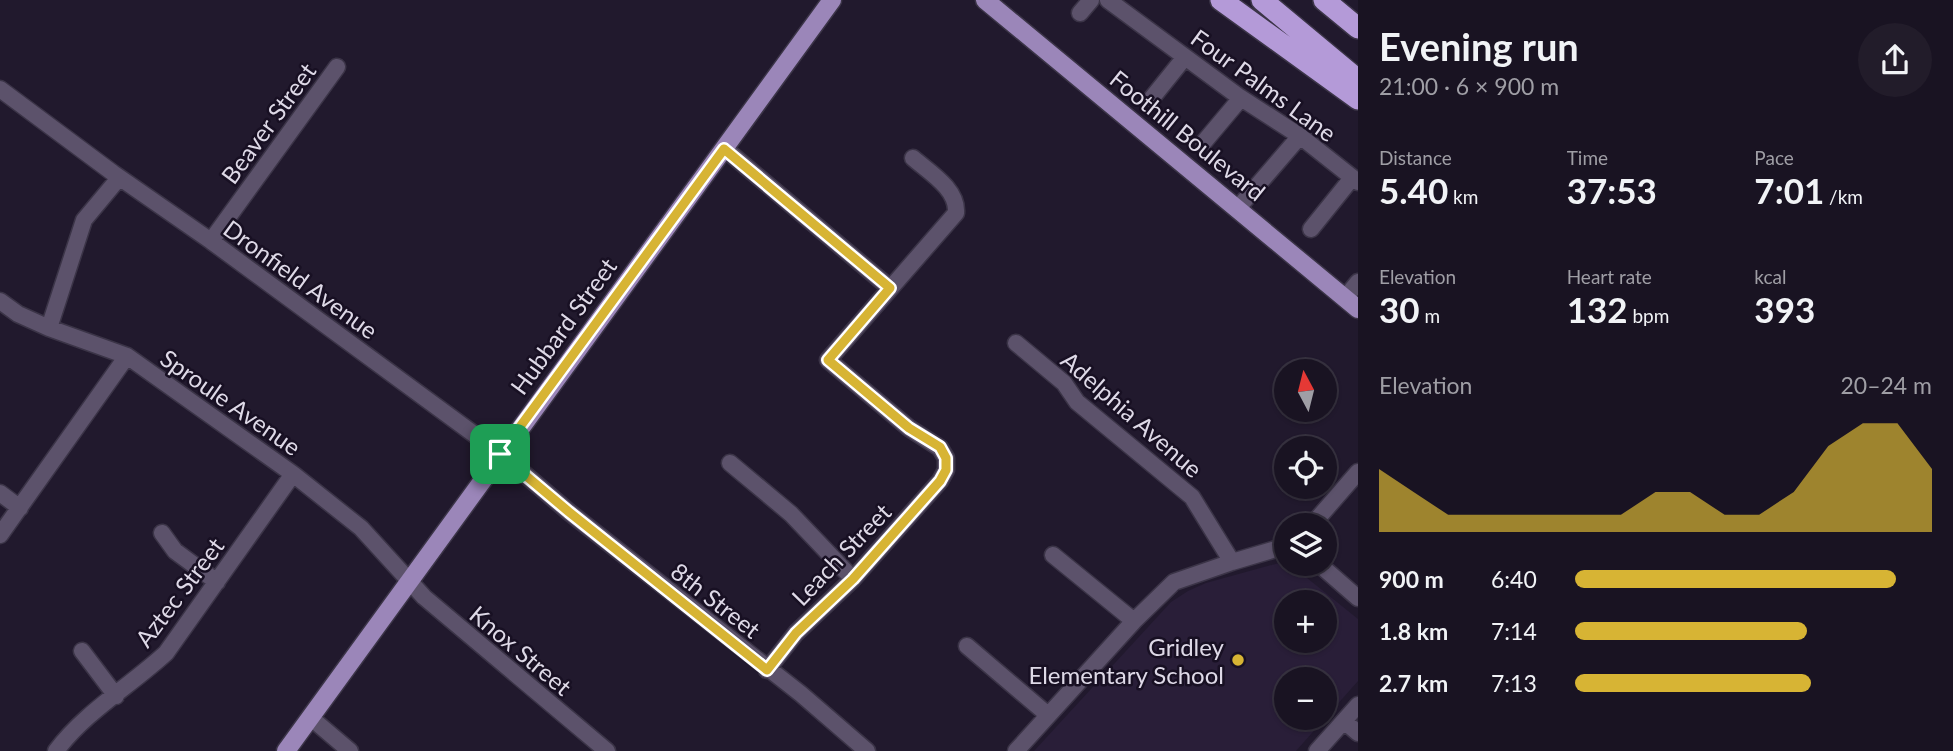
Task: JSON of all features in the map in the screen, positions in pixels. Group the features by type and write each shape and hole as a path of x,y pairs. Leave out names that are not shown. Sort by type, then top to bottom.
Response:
{"highway":[{"path":"1221,0 1358,99"},
{"path":"1262,0 1358,80"},
{"path":"1324,0 1358,28"}],"main road":[{"name":"Hubbard Street","path":"286,751 832,0"},
{"name":"Foothill Boulevard","path":"985,0 1352,304"}],"street":[{"path":"1080,13 1091,0"},
{"name":"Four Palms Lane","path":"1108,0 1241,98 1300,136 1355,180"},
{"path":"1152,98 1185,57"},
{"name":"Beaver Street","path":"211,241 337,67"},
{"name":"Dronfield Avenue","path":"0,89 500,454 569,512"},
{"path":"1204,142 1241,98"},
{"path":"1238,208 1300,136"},
{"path":"724,149 890,288 956,213 957,203 953,194 913,158"},
{"path":"49,328 84,220 119,178"},
{"path":"1311,229 1355,180"},
{"path":"1352,304 1358,282"},
{"name":"Leach Street","path":"767,670 796,633 853,579 940,481 946,470 946,458 940,447 909,428 828,360 890,288"},
{"name":"Sproule Avenue","path":"0,301 18,314 49,328 127,356 293,474 361,528 408,583"},
{"name":"Adelphia Avenue","path":"1016,343 1064,383 1077,402 1192,497 1232,562"},
{"path":"0,535 127,356"},
{"path":"730,463 791,514 853,579"},
{"path":"1322,513 1358,472"},
{"name":"Aztec Street","path":"56,751 72,730 166,653 293,474"},
{"path":"0,494 20,508"},
{"name":"8th Street","path":"569,512 767,670 801,694 867,751"},
{"path":"162,533 175,551 217,582"},
{"path":"1016,751 1134,621 1174,582 1274,550"},
{"path":"1054,555 1134,621"},
{"path":"1333,576 1358,598"},
{"name":"Knox Street","path":"408,583 607,751"},
{"path":"967,646 1048,715"},
{"path":"82,651 116,696"},
{"path":"1317,751 1358,705"},
{"path":"310,717 350,751"},
{"path":"1344,721 1358,733"}],"shaded area":[{"name":"Gridley Elementary School","path":"1274,564 1274,576 1305,576 1322,590 1274,590 1274,653 1337,653 1337,602 1358,619 1358,681 1337,705 1337,667 1274,667 1274,730 1315,730 1296,751 1034,751 1171,602 1206,583"}],"place":[{"name":"Gridley Elementary School","path":"1238,660"}],"route":[{"path":"724,149 890,288 828,360 909,428 940,447 946,458 946,470 940,481 853,579 796,633 767,670 500,454 724,149"}]}
